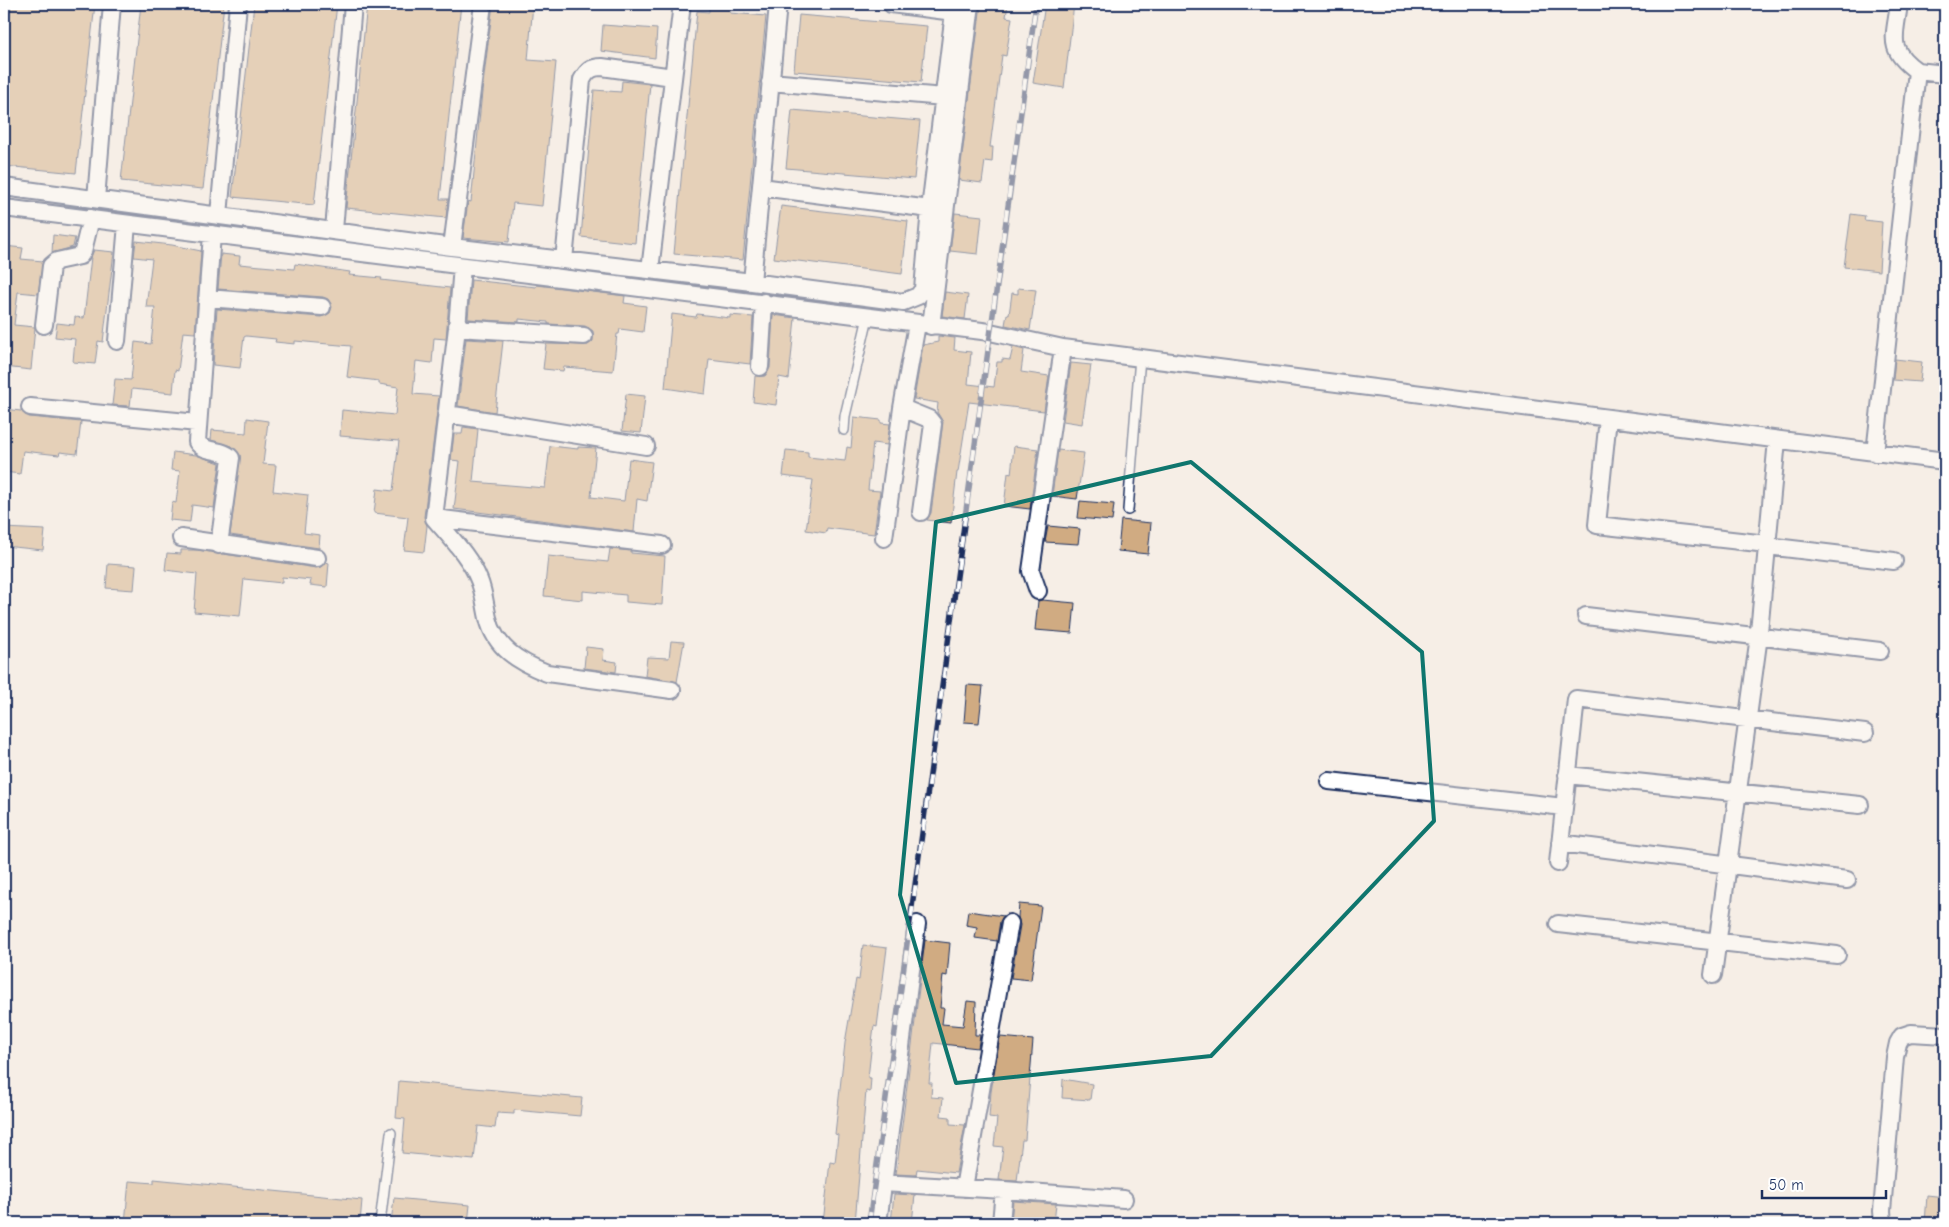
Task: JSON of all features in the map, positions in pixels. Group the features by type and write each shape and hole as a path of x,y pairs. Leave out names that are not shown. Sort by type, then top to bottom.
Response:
{"street":[{"path":"96,199 112,4"},
{"path":"219,215 238,4"},
{"path":"334,230 353,4"},
{"path":"452,247 483,4"},
{"path":"650,270 682,4"},
{"path":"752,282 778,4"},
{"path":"4,187 452,247 752,282 903,302 918,296 923,288 930,209 955,8 890,4"},
{"path":"884,538 902,408 924,325 971,4"},
{"path":"1899,4 1894,40 1895,49 1906,63 1917,71 1945,74"},
{"path":"564,260 582,80 586,73 591,69 602,67 673,77"},
{"path":"1875,453 1917,71"},
{"path":"770,82 944,97"},
{"path":"761,187 930,209"},
{"path":"4,208 764,302 924,325 990,332 1063,348 1945,461"},
{"path":"44,325 51,266 57,261 80,256 91,218"},
{"path":"117,341 127,224"},
{"path":"212,234 198,423 199,444 206,449 228,455 231,458 219,545"},
{"path":"462,266 457,328 434,518 470,563 483,590 488,620 493,634 501,647 511,655 546,673 672,690"},
{"path":"206,298 322,307"},
{"path":"760,367 764,302"},
{"path":"457,328 584,336"},
{"path":"1038,591 1032,571 1063,348"},
{"path":"30,407 198,423"},
{"path":"902,408 929,419 933,424 921,512"},
{"path":"447,414 646,446"},
{"path":"1608,418 1597,525 1894,561"},
{"path":"1713,975 1758,637 1776,440"},
{"path":"434,518 662,545"},
{"path":"181,538 317,558"},
{"path":"1586,616 1880,651"},
{"path":"1558,863 1576,699 1865,733"},
{"path":"1568,775 1860,805"},
{"path":"1329,781 1564,807"},
{"path":"1560,843 1847,880"},
{"path":"964,1188 1010,923"},
{"path":"878,1223 917,924"},
{"path":"1558,924 1837,955"},
{"path":"1883,1223 1882,1211 1894,1066 1898,1043 1902,1036 1911,1033 1945,1035"},
{"path":"882,1183 1124,1199"},
{"path":"1001,1223 1004,1190"}],"lane":[{"path":"844,430 845,416 868,317"},
{"path":"1128,510 1140,357"},
{"path":"380,1223 391,1132"}],"highlighted area":[{"path":"1191,462 1422,652 1434,821 1211,1056 956,1083 900,895 936,522"}],"building":[{"path":"11,4 95,4 76,173 4,166 4,68"},
{"path":"141,4 224,4 203,189 121,181"},
{"path":"254,4 337,4 314,205 232,197"},
{"path":"367,4 461,4 440,199 448,199 446,218 346,208"},
{"path":"493,4 533,4 528,60 556,62 542,206 513,203 509,242 463,238 468,201 471,202"},
{"path":"709,4 731,4 730,13 766,16 743,260 674,254 697,11 709,12"},
{"path":"981,4 1008,4 1006,17 1012,18 1006,56 1002,55 990,147 993,147 992,162 985,161 982,183 959,180"},
{"path":"1045,4 1074,4 1064,88 1033,83"},
{"path":"799,15 927,26 921,82 794,71"},
{"path":"603,25 657,29 655,58 601,51"},
{"path":"622,81 650,84 635,243 581,237 594,90 621,92"},
{"path":"792,110 920,121 914,179 786,168"},
{"path":"781,206 908,221 902,274 774,258"},
{"path":"955,213 982,216 978,254 950,251"},
{"path":"1851,214 1865,216 1864,220 1882,222 1879,271 1844,267"},
{"path":"53,235 75,238 73,247 52,253"},
{"path":"136,241 172,245 201,251 195,333 183,332 178,371 175,370 173,393 132,389 130,406 112,405 115,379 131,380 135,342 151,344 155,307 146,307 152,259 134,257"},
{"path":"4,246 23,248 21,259 43,261 38,294 18,292 14,325 35,327 31,370 4,367"},
{"path":"94,250 114,252 103,342 98,341 95,364 73,362 75,339 55,337 57,323 74,325 75,317 84,318 91,257"},
{"path":"221,254 240,256 239,264 294,269 295,264 350,272 349,275 382,278 381,280 450,288 446,339 434,338 432,363 416,361 413,394 439,396 424,517 427,526 424,552 404,550 408,517 374,513 377,489 393,491 399,441 340,436 342,410 395,415 398,387 379,384 379,381 347,377 351,346 295,341 295,344 275,342 276,339 246,336 244,337 240,368 213,365 217,309 321,317 330,313 332,307 328,299 323,297 218,289"},
{"path":"471,280 536,287 537,285 625,296 624,303 646,306 643,332 620,329 619,334 617,334 613,371 564,367 563,371 543,369 546,344 588,345 593,341 593,331 585,326 548,324 548,322 519,319 519,322 468,319"},
{"path":"1018,288 1036,290 1030,330 1005,325 1007,314 1009,315 1012,293 1018,294"},
{"path":"945,292 968,295 965,319 942,316"},
{"path":"672,314 696,317 697,314 730,318 730,315 753,317 750,364 709,359 705,394 665,388"},
{"path":"773,315 795,318 789,379 779,377 776,405 753,402 755,376 765,376 770,368"},
{"path":"938,336 955,338 954,350 971,352 968,384 994,387 997,362 1002,362 1002,359 1010,360 1013,347 1024,350 1021,372 1049,376 1044,411 969,402 957,472 951,523 927,520 931,513 943,422 937,412 938,403 914,399 923,345 938,342"},
{"path":"466,339 503,341 495,412 458,406"},
{"path":"1895,359 1922,362 1920,382 1893,380"},
{"path":"1071,363 1091,365 1082,424 1063,421"},
{"path":"626,394 645,396 641,433 622,431"},
{"path":"4,409 21,411 29,417 81,422 77,454 60,452 59,455 23,451 20,474 4,472"},
{"path":"854,417 881,420 881,423 890,424 887,445 873,443 868,490 880,491 874,534 827,528 826,533 806,530 813,480 783,476 786,450 808,452 808,457 845,461 847,447 851,448"},
{"path":"247,418 268,421 263,464 276,465 273,491 308,495 304,533 320,535 319,548 230,535 240,455 232,446 211,440 212,430 246,433"},
{"path":"463,427 478,429 473,482 545,488 550,446 578,449 578,447 596,448 591,497 624,501 629,459 652,462 647,501 637,499 634,532 454,509 460,461 451,460 454,434 462,434"},
{"path":"1014,446 1038,449 1030,509 1004,506 1008,473 1011,474"},
{"path":"1058,450 1084,453 1077,499 1052,496"},
{"path":"173,452 196,455 220,463 214,508 192,505 190,522 170,520 172,502 176,503 180,471 171,470"},
{"path":"1080,501 1114,504 1112,521 1078,518"},
{"path":"1121,520 1151,523 1148,554 1118,551"},
{"path":"1048,526 1080,529 1078,544 1045,542"},
{"path":"4,528 45,530 43,550 4,546"},
{"path":"610,549 665,556 662,605 626,602 626,595 583,591 583,600 544,596 548,556 608,562"},
{"path":"181,550 197,550 316,568 321,567 326,562 329,563 327,587 310,585 311,580 282,577 282,583 244,579 240,616 194,612 197,574 165,570 167,553 181,554"},
{"path":"108,564 136,566 134,590 106,588"},
{"path":"1038,601 1075,603 1072,633 1035,630"},
{"path":"671,641 684,642 677,682 645,676 647,657 669,658"},
{"path":"586,647 604,649 603,660 617,662 616,672 584,668"},
{"path":"967,685 983,686 979,723 964,722"},
{"path":"1019,904 1041,906 1031,980 1011,978 1020,925 1018,917"},
{"path":"968,911 1004,916 1000,921 997,941 975,938 977,927 966,925"},
{"path":"925,940 950,943 947,976 943,975 940,1008 944,1008 942,1024 963,1026 967,1001 976,1002 975,1035 980,1035 978,1048 933,1043 929,1083 932,1083 931,1097 943,1098 941,1116 950,1117 950,1124 965,1125 956,1173 917,1169 916,1175 896,1174"},
{"path":"863,945 887,948 877,1027 874,1026 872,1042 868,1078 871,1078 870,1092 866,1091 855,1223 823,1223 830,1162 835,1163 838,1135 835,1134 845,1043 856,979 859,980"},
{"path":"1000,1037 1033,1040 1025,1140 1022,1140 1017,1181 999,1180 1003,1147 994,1146 997,1118 989,1117"},
{"path":"1063,1079 1092,1084 1090,1100 1062,1098"},
{"path":"399,1081 582,1098 580,1116 514,1110 514,1114 497,1113 495,1128 478,1126 474,1160 402,1153 405,1119 396,1118"},
{"path":"154,1179 362,1200 360,1223 125,1223 129,1181 154,1183"},
{"path":"894,1194 915,1195 912,1223 891,1223"},
{"path":"1927,1195 1945,1197 1945,1223 1925,1223"},
{"path":"394,1198 470,1205 468,1223 391,1223"},
{"path":"1013,1201 1056,1204 1054,1223 1011,1223"}],"railway":[{"path":"869,1223 1036,4"}]}
